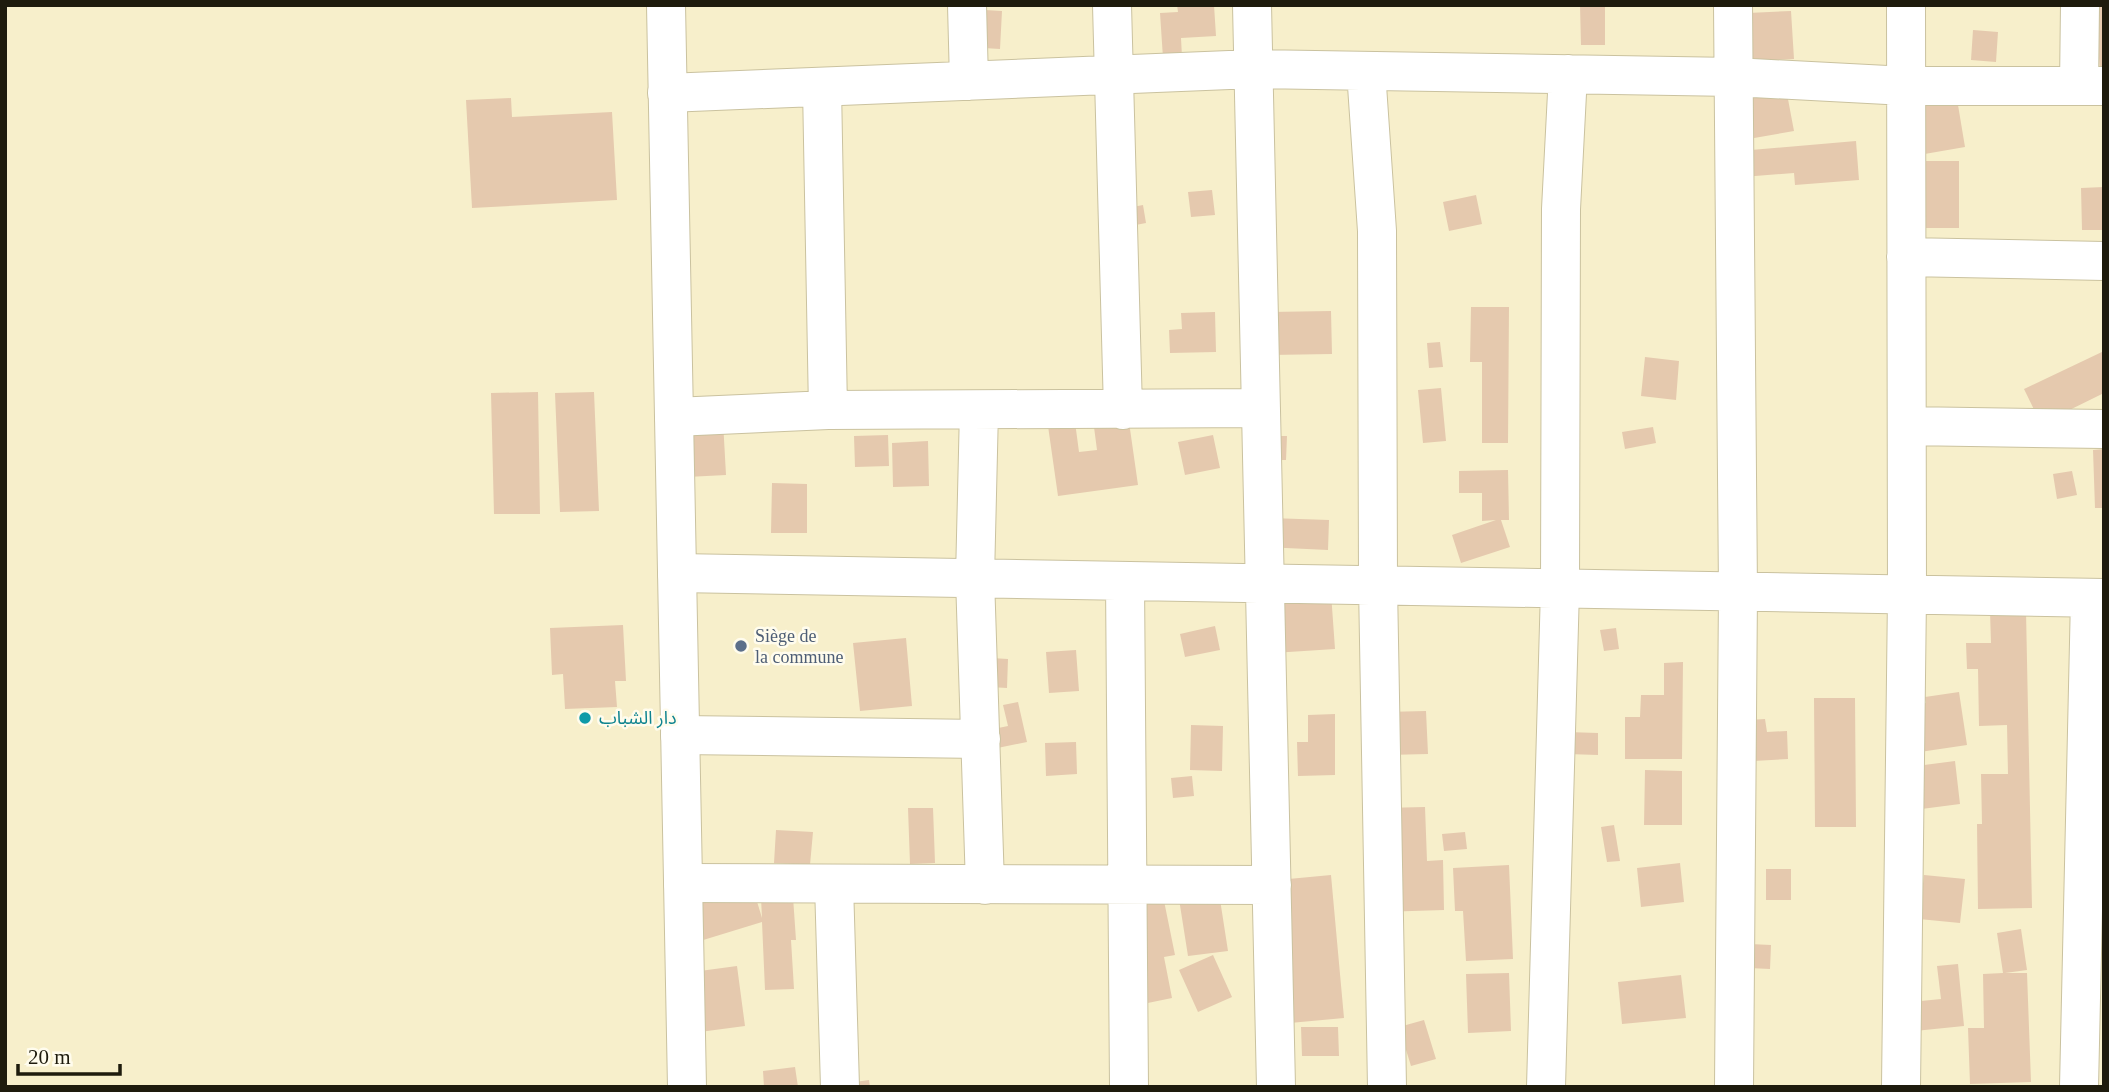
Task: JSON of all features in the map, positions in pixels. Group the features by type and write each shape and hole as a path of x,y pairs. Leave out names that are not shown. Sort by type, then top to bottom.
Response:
{"street":[{"path":"666,5 687,1087"},
{"path":"967,5 969,81"},
{"path":"1112,5 1123,410"},
{"path":"1252,5 1276,1087"},
{"path":"1733,5 1738,592 1734,1087"},
{"path":"1901,1087 1908,595 1906,5"},
{"path":"667,93 1254,69 1734,77 1906,86 2092,86 2080,5"},
{"path":"1366,71 1377,231 1378,585 1387,1087"},
{"path":"1546,1087 1560,589 1561,209 1568,74"},
{"path":"822,87 828,410"},
{"path":"1906,257 2104,261"},
{"path":"674,416 828,410 1261,408"},
{"path":"979,410 975,578 985,885"},
{"path":"1907,426 2104,429"},
{"path":"677,573 2097,598 2079,1087"},
{"path":"1125,581 1129,1087"},
{"path":"680,735 981,739"},
{"path":"683,883 1272,885"},
{"path":"834,884 840,1087"}],"building":[{"path":"1177,5 1214,5 1216,36 1181,38 1182,57 1163,58 1160,13 1178,12"},
{"path":"1580,5 1605,5 1605,45 1581,45"},
{"path":"2079,5 2104,5 2104,73 2100,73 2098,42"},
{"path":"968,9 1002,11 1000,49 967,47"},
{"path":"1791,11 1794,59 1751,61 1748,13"},
{"path":"1973,30 1998,32 1996,62 1971,60"},
{"path":"1784,78 1794,131 1737,141 1727,88"},
{"path":"1956,93 1965,147 1913,156 1910,101"},
{"path":"511,98 512,117 612,112 617,200 472,208 466,100"},
{"path":"1856,141 1859,180 1795,185 1794,173 1730,178 1728,152"},
{"path":"1898,161 1959,161 1959,228 1899,228"},
{"path":"2104,187 2104,230 2082,230 2081,188"},
{"path":"1212,190 1215,215 1191,217 1188,192"},
{"path":"1476,195 1482,224 1449,231 1443,202"},
{"path":"1143,205 1146,223 1120,228 1117,210"},
{"path":"1471,307 1509,307 1508,443 1482,443 1482,362 1470,362"},
{"path":"1331,311 1332,354 1266,355 1265,312"},
{"path":"1215,312 1216,352 1170,353 1169,330 1182,329 1181,313"},
{"path":"1440,342 1443,367 1429,368 1427,343"},
{"path":"2104,351 2104,393 2041,424 2024,389"},
{"path":"1645,357 1679,361 1676,400 1641,396"},
{"path":"1441,388 1446,441 1423,443 1418,390"},
{"path":"538,392 540,514 494,514 491,393"},
{"path":"594,392 599,511 560,512 555,393"},
{"path":"723,421 726,475 687,477 685,423"},
{"path":"1075,422 1079,452 1097,450 1094,427 1129,422 1138,485 1058,496 1048,426"},
{"path":"1653,427 1656,443 1625,449 1622,432"},
{"path":"888,435 889,466 855,467 854,436"},
{"path":"1213,435 1220,468 1185,475 1178,442"},
{"path":"1267,436 1287,436 1286,460 1266,460"},
{"path":"928,441 929,486 893,487 892,443"},
{"path":"2104,449 2104,508 2095,508 2093,450"},
{"path":"1508,470 1509,520 1501,520 1510,547 1461,563 1452,535 1496,520 1482,521 1482,493 1459,493 1459,471"},
{"path":"2072,471 2077,495 2057,499 2053,474"},
{"path":"772,483 807,484 807,533 771,533"},
{"path":"1268,518 1329,520 1328,550 1267,547"},
{"path":"1331,593 1335,649 1273,653 1270,597"},
{"path":"1990,611 2026,611 2032,908 1978,909 1977,824 1982,824 1981,774 2008,774 2007,725 1979,726 1978,669 1967,669 1966,643 1991,643"},
{"path":"623,625 626,681 615,681 617,707 565,709 563,674 552,675 550,628"},
{"path":"1215,626 1220,650 1185,657 1180,634"},
{"path":"1616,628 1619,649 1604,651 1600,630"},
{"path":"906,638 912,706 860,711 853,643"},
{"path":"1076,650 1079,691 1049,693 1046,652"},
{"path":"974,657 1008,659 1007,688 973,686"},
{"path":"1683,662 1682,759 1625,759 1625,717 1640,717 1641,695 1664,695 1664,663"},
{"path":"1959,692 1967,745 1913,753 1906,706 1926,703 1925,697"},
{"path":"1814,698 1855,698 1856,827 1815,827"},
{"path":"1018,702 1027,742 978,752 974,733 1008,726 1003,705"},
{"path":"1426,711 1428,754 1387,755 1385,712"},
{"path":"1335,714 1335,775 1298,776 1297,742 1308,742 1308,715"},
{"path":"1765,719 1767,732 1787,731 1788,759 1736,762 1733,721"},
{"path":"1191,725 1223,726 1222,771 1190,770"},
{"path":"1567,732 1598,733 1598,755 1567,754"},
{"path":"1076,742 1077,774 1046,776 1045,743"},
{"path":"1955,761 1960,804 1906,811 1901,768"},
{"path":"1645,770 1682,771 1682,825 1644,825"},
{"path":"1192,776 1194,796 1173,798 1171,778"},
{"path":"1425,807 1427,861 1443,860 1444,910 1380,912 1383,808"},
{"path":"908,808 933,808 935,863 910,864"},
{"path":"1614,825 1620,861 1607,862 1601,827"},
{"path":"776,830 813,832 810,865 774,863"},
{"path":"1465,832 1467,849 1444,851 1442,834"},
{"path":"1680,863 1684,902 1641,907 1637,868"},
{"path":"1509,865 1513,959 1466,961 1463,911 1455,911 1453,868"},
{"path":"1766,869 1791,869 1791,900 1766,900"},
{"path":"1331,875 1344,1018 1279,1024 1266,881"},
{"path":"1924,875 1965,879 1960,923 1919,919"},
{"path":"752,885 762,918 761,898 793,897 796,940 791,940 794,989 765,990 762,922 700,941 689,904"},
{"path":"1162,891 1175,955 1164,957 1172,998 1138,1005 1129,897"},
{"path":"1219,893 1228,951 1188,956 1179,899"},
{"path":"2021,929 2027,970 2005,973 2027,973 2031,1082 1970,1084 1968,1028 1984,1028 1983,974 2003,973 1997,933"},
{"path":"1729,943 1771,945 1770,969 1728,967"},
{"path":"1213,955 1232,997 1198,1012 1179,970"},
{"path":"1958,964 1964,1026 1905,1032 1901,1003 1941,999 1937,966"},
{"path":"737,966 745,1026 692,1033 685,973"},
{"path":"1509,973 1511,1031 1468,1033 1466,974"},
{"path":"1681,975 1686,1018 1622,1024 1618,982"},
{"path":"1424,1020 1436,1059 1411,1066 1399,1027"},
{"path":"1301,1027 1338,1027 1339,1056 1302,1056"},
{"path":"795,1067 798,1087 764,1087 763,1071"},
{"path":"869,1080 870,1087 848,1087 848,1083"}],"place":[{"name":"Siège de la commune","path":"741,646"},
{"name":"دار الشباب","path":"585,718"}]}
